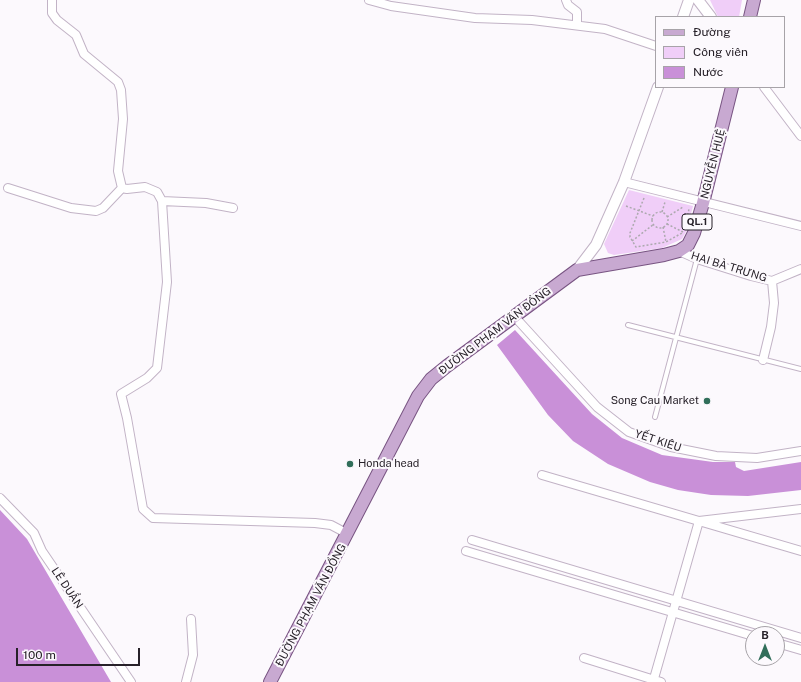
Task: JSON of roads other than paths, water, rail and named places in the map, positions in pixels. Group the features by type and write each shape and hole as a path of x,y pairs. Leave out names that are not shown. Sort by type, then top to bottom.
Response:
{"main road":[{"path":"750,16 754,0"},
{"name":"NGUYỄN HUỆ","path":"679,251 688,245 694,233 732,88"},
{"path":"577,270 679,251"},
{"name":"ĐƯỜNG PHẠM VĂN ĐỒNG","path":"270,682 348,534 418,396 431,379 447,366 577,270"}],"street":[{"path":"52,0 52,13 57,20 76,35 84,54 118,82 121,90 123,119 118,171 122,188"},
{"path":"369,0 391,6 475,18 532,20 605,29 655,46"},
{"path":"566,0 568,5 577,12 577,25"},
{"path":"683,16 689,0"},
{"path":"698,0 710,16"},
{"name":"ĐƯỜNG PHẠM VĂN ĐỒNG","path":"577,270 596,245 624,182 658,88"},
{"path":"765,88 801,136"},
{"path":"624,182 703,203 801,226"},
{"path":"122,188 127,189 145,187 157,192 162,201 167,282 157,368 147,378 121,394 127,418 138,488 143,509 153,518 315,523 331,525 348,534"},
{"path":"8,188 71,208 96,211 103,208 122,188"},
{"path":"162,201 206,203 232,208"},
{"name":"HAI BÀ TRƯNG","path":"679,251 696,259 772,281 801,269"},
{"path":"763,360 771,327 774,303 772,281"},
{"name":"YẾT KIÊU","path":"514,316 597,407 629,432 671,447 716,456 757,458 801,451"},
{"path":"542,475 801,552"},
{"name":"LÊ DUẨN","path":"0,498 34,533 46,557 131,682"},
{"path":"699,522 801,509"},
{"path":"584,658 656,681 676,600 699,522"},
{"path":"472,540 801,638"},
{"path":"466,551 745,634"},
{"path":"186,682 193,655 191,619"},
{"path":"785,645 801,650"}],"lane":[{"path":"654,417 696,259"},
{"path":"628,325 801,369"}],"water":[{"path":"515,330 592,414 622,438 662,455 713,462 735,462 736,467 744,471 801,462 801,490 748,496 711,495 678,490 650,482 608,464 573,441 548,415 497,345"},
{"path":"0,510 27,539 111,682 0,682"}],"place":[{"name":"Song Cau Market","path":"707,401"},
{"name":"Honda head","path":"350,464"}]}
